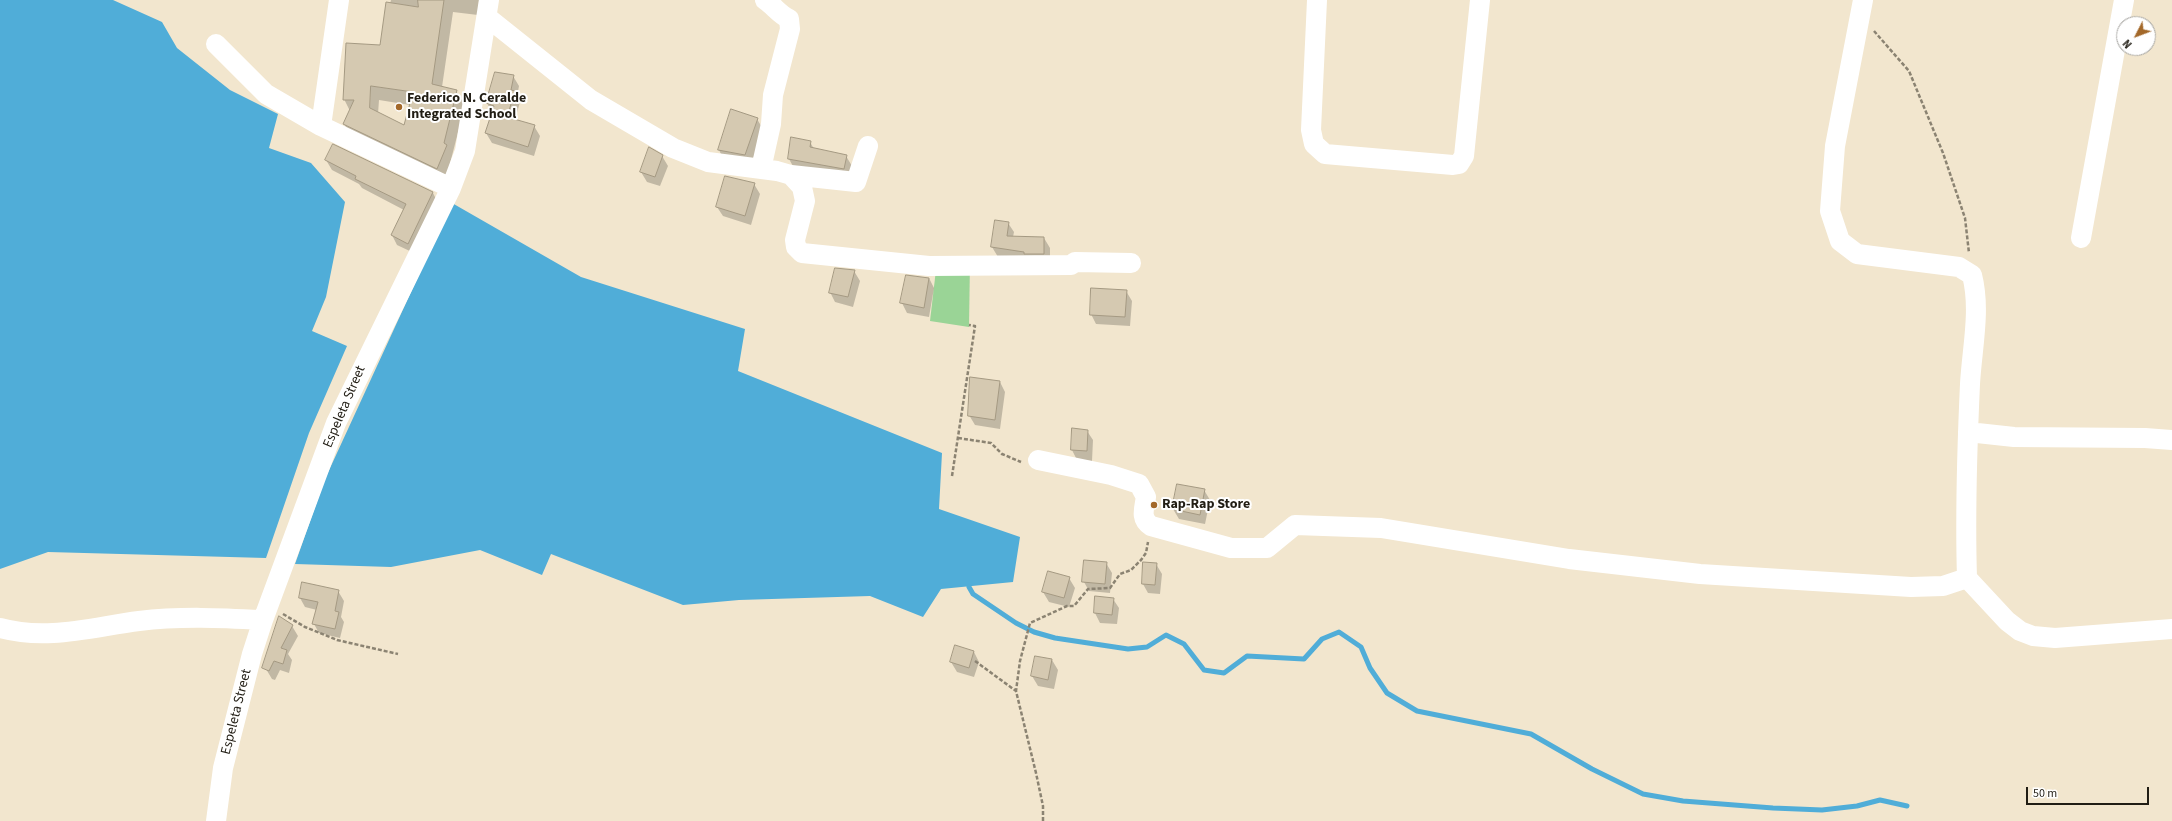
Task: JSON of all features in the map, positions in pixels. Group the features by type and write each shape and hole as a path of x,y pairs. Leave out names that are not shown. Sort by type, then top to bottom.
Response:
{"street":[{"path":"321,126 339,0"},
{"path":"760,169 771,124 773,95 790,29 789,19 781,15 775,6 765,0"},
{"path":"1314,3 1311,130 1312,138 1319,150 1325,154 1453,165 1459,164 1464,156 1480,0"},
{"path":"2081,238 2124,0"},
{"path":"1861,8 1835,146 1830,211 1840,241 1857,254 1959,267 1972,275 1976,310 1968,432 1966,520 1967,578 2007,621 2020,631 2033,636 2055,638 2172,629"},
{"path":"488,9 591,100 673,148 708,162 791,175 856,182 868,146"},
{"name":"Espeleta Street","path":"216,821 223,768 252,654 336,423 451,188 465,151 488,9"},
{"path":"216,44 266,94 321,126 451,188"},
{"path":"791,175 802,187 805,201 795,240 796,247 802,253 929,266 1070,265 1075,262 1130,263"},
{"path":"1968,432 2014,437 2145,438 2172,440"},
{"path":"1038,460 1110,475 1138,484 1146,497 1144,519 1151,526 1231,548 1267,548 1295,525 1381,528 1569,559 1700,574 1911,587 1944,586 1967,578"},
{"path":"0,628 28,635 75,632 139,621 266,613"}],"path":[{"path":"1861,8 1909,71 1943,154 1965,218 1972,275"},
{"path":"952,476 975,326 969,325"},
{"path":"958,438 991,443 1002,454 1021,462 1027,463 1038,460"},
{"path":"1043,821 1043,806 1016,691 1020,661 1030,623 1067,606 1074,606 1088,589 1110,588 1120,574 1131,570 1146,553 1151,526"},
{"path":"266,613 336,640 398,654"},
{"path":"975,661 1016,691"}],"green space":[{"path":"937,261 970,261 969,327 930,321"}],"water":[{"path":"0,0 113,0 162,22 177,48 230,90 278,114 269,148 311,163 345,202 326,297 312,331 347,346 309,433 266,558 48,552 0,569"},
{"path":"452,203 581,277 745,329 738,371 942,453 939,509 1020,537 1013,582 941,589 923,617 870,596 739,600 683,605 551,554 542,575 480,550 391,567 295,564 325,479"}],"building":[{"path":"418,0 444,0 432,84 457,90 444,143 447,145 437,169 343,124 354,100 343,100 346,43 380,45 386,2 418,7","holes":["371,86 413,92 404,125 370,108"]},
{"path":"495,72 514,75 511,90 515,91 507,117 535,125 528,147 485,133 494,106 486,103"},
{"path":"731,109 758,118 745,155 718,150"},
{"path":"791,137 811,141 810,147 847,155 844,169 788,159"},
{"path":"333,144 433,192 408,244 391,235 406,204 355,179 356,176 325,160"},
{"path":"649,147 663,155 655,177 640,172"},
{"path":"725,176 755,183 745,216 716,207"},
{"path":"995,220 1009,222 1007,236 1044,237 1044,254 1024,254 1024,252 991,247"},
{"path":"835,268 855,270 848,297 829,293"},
{"path":"906,275 929,278 924,308 900,303"},
{"path":"1091,288 1127,290 1125,317 1090,315"},
{"path":"970,377 1000,381 995,420 968,416"},
{"path":"1072,428 1088,430 1087,451 1071,450"},
{"path":"1177,484 1205,489 1200,515 1172,509"},
{"path":"1084,560 1107,562 1105,584 1082,582"},
{"path":"1143,562 1157,563 1155,585 1142,584"},
{"path":"1048,571 1070,577 1064,598 1042,592"},
{"path":"302,582 339,590 335,611 339,612 335,629 312,624 318,602 299,598"},
{"path":"1095,596 1114,598 1112,615 1094,613"},
{"path":"279,616 293,625 281,648 287,650 283,664 274,661 269,671 262,668"},
{"path":"955,645 974,651 969,668 950,662"},
{"path":"1035,656 1052,659 1048,680 1031,676"}],"waterway":[{"path":"969,587 973,594 1016,623 1034,632 1055,638 1128,649 1147,647 1166,635 1184,644 1204,670 1224,673 1247,656 1304,659 1322,639 1339,632 1361,647 1370,668 1387,693 1417,711 1531,734 1592,769 1643,794 1683,801 1773,808 1822,810 1857,806 1880,800 1907,806"}],"place":[{"name":"Federico N. Ceralde Integrated School","path":"399,107"},
{"name":"Rap-Rap Store","path":"1154,505"}]}
